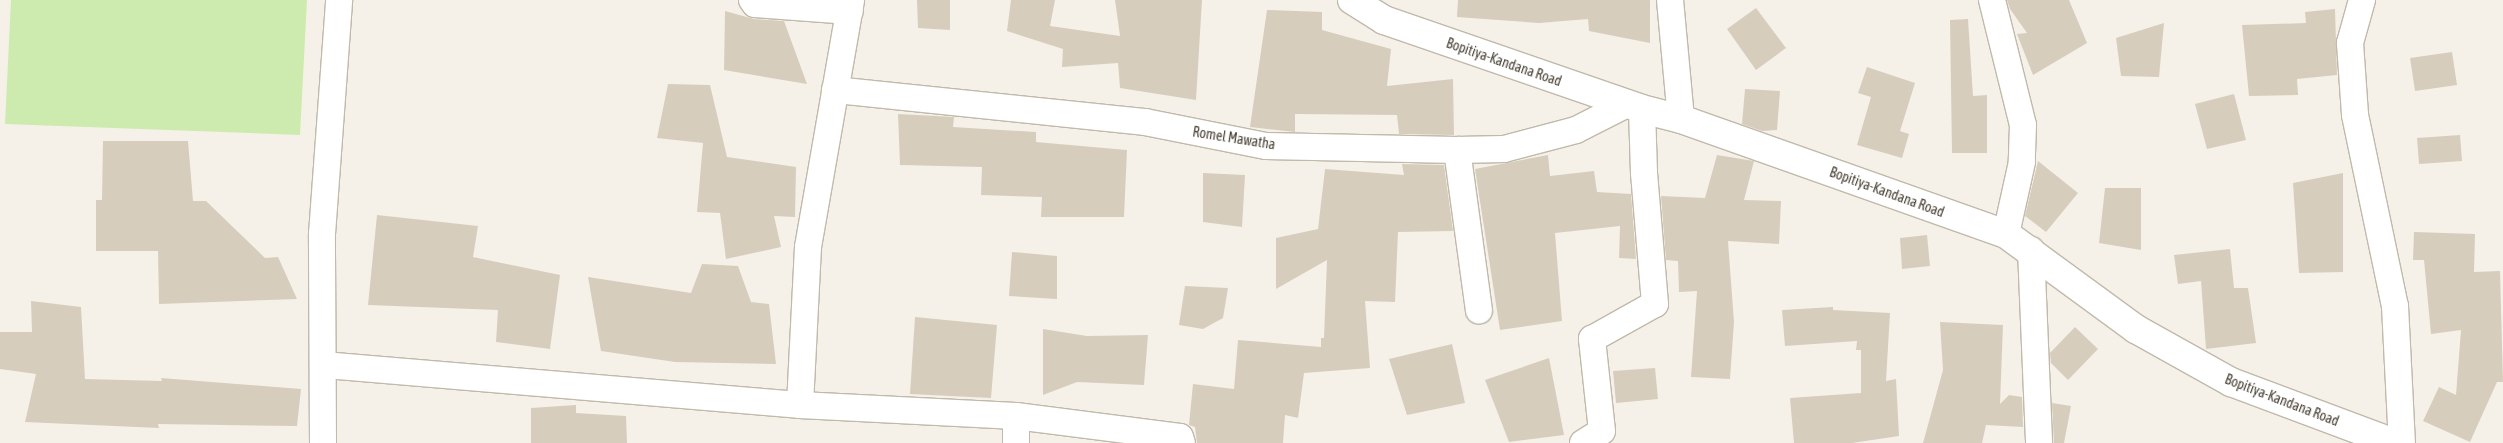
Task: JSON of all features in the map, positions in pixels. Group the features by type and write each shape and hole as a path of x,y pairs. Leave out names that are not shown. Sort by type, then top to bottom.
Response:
{"street":[{"path":"323,443 322,234 339,0"},
{"path":"752,0 755,4 850,5 808,247 800,405"},
{"name":"Bopitiya-Kandana Road","path":"1352,0 1384,20 1635,107 1681,119 2006,234 2031,250 2136,329 2231,382 2394,443"},
{"path":"1670,0 1681,119"},
{"path":"1992,0 2022,125 2022,162 2006,234"},
{"path":"2362,0 2350,43 2355,115 2395,306 2402,443"},
{"name":"Romel Mawatha","path":"835,90 1145,122 1266,146 1456,150 1504,149 1576,130 1635,107"},
{"path":"1582,443 1602,431 1592,339 1655,304 1644,173 1635,107"},
{"path":"1456,150 1479,310"},
{"path":"2031,250 2039,443"},
{"path":"324,365 800,405 1016,416 1180,437 1182,443"},
{"path":"1016,416 1016,443"}],"green space":[{"path":"11,0 307,0 300,135 5,124"}],"building":[{"path":"917,0 950,0 950,30 918,28"},
{"path":"1011,0 1055,0 1050,26 1120,36 1115,0 1202,0 1196,100 1120,88 1118,63 1062,67 1063,49 1007,31"},
{"path":"1458,0 1650,0 1650,43 1589,31 1588,19 1539,23 1457,17"},
{"path":"2007,0 2069,0 2087,43 2033,75 2017,34 2027,33 2010,9"},
{"path":"1756,8 1786,48 1756,70 1727,29"},
{"path":"2335,9 2337,75 2297,79 2298,95 2249,96 2242,25 2306,23 2305,12"},
{"path":"1267,10 1322,12 1322,30 1391,49 1387,86 1453,79 1454,135 1399,134 1397,115 1295,114 1295,132 1250,127"},
{"path":"725,11 754,19 784,21 807,84 724,70"},
{"path":"1968,19 1973,96 1987,95 1987,153 1952,153 1950,20"},
{"path":"2164,23 2159,77 2121,76 2116,38"},
{"path":"2452,52 2457,85 2415,91 2410,58"},
{"path":"1867,67 1915,83 1900,131 1909,134 1902,158 1857,145 1871,97 1858,93"},
{"path":"668,84 710,85 727,157 796,167 795,217 774,216 781,247 726,259 720,213 697,212 703,143 657,138"},
{"path":"1745,89 1780,91 1777,130 1762,131 1742,124"},
{"path":"2234,94 2246,140 2207,149 2195,104"},
{"path":"898,114 954,117 953,127 1036,132 1036,142 1127,150 1124,217 1041,217 1042,197 981,195 982,167 900,165"},
{"path":"2460,135 2462,161 2419,164 2417,138"},
{"path":"103,141 188,141 193,201 206,201 265,258 278,257 297,299 159,304 158,251 96,251 96,200 102,200"},
{"path":"1548,155 1550,176 1594,171 1597,192 1631,194 1636,259 1619,258 1620,226 1555,233 1562,321 1500,330 1475,169"},
{"path":"1717,155 1754,161 1744,200 1781,201 1779,244 1728,241 1734,322 1730,379 1691,377 1697,291 1679,292 1678,261 1666,260 1661,196 1705,198"},
{"path":"2038,161 2078,193 2046,232 2025,216"},
{"path":"1402,164 1444,165 1453,231 1398,232 1395,302 1365,301 1370,368 1304,373 1298,418 1285,415 1283,443 1197,443 1195,427 1189,425 1193,384 1234,389 1238,340 1321,347 1321,338 1324,338 1327,260 1276,289 1276,238 1318,229 1325,169 1404,175"},
{"path":"1203,173 1245,175 1242,227 1203,222"},
{"path":"2343,173 2343,272 2299,273 2293,183"},
{"path":"2105,188 2141,188 2141,250 2099,243"},
{"path":"377,215 478,226 473,257 560,275 550,349 496,342 498,310 368,305"},
{"path":"2414,232 2475,234 2474,272 2500,271 2503,382 2497,382 2470,442 2423,421 2439,387 2456,395 2461,330 2431,334 2424,260 2413,260"},
{"path":"1927,235 1930,266 1902,269 1900,238"},
{"path":"2230,249 2234,288 2248,288 2256,343 2206,349 2201,281 2178,284 2174,255"},
{"path":"1012,252 1057,256 1057,299 1009,296"},
{"path":"702,264 738,266 751,302 769,304 776,364 675,362 601,351 588,277 691,293"},
{"path":"1185,286 1228,288 1223,318 1203,329 1179,325"},
{"path":"31,301 81,307 85,379 162,381 161,378 301,389 297,426 158,424 159,428 25,422 36,374 0,369 0,332 32,332"},
{"path":"1833,307 1833,310 1890,313 1886,381 1896,379 1899,436 1852,443 1794,443 1790,398 1861,393 1861,350 1856,350 1857,341 1785,346 1782,310"},
{"path":"915,317 997,325 991,398 910,394"},
{"path":"1940,322 2003,325 2000,404 2009,395 2022,397 2023,427 1986,425 1982,443 1923,443 1943,370"},
{"path":"2075,327 2098,349 2068,380 2051,363 2050,353"},
{"path":"1043,329 1087,336 1148,335 1144,385 1077,382 1043,395"},
{"path":"1452,344 1465,403 1407,415 1389,359"},
{"path":"1549,358 1564,435 1509,442 1485,380"},
{"path":"1655,368 1658,399 1616,403 1613,371"},
{"path":"2052,403 2071,406 2064,443 2054,443"},
{"path":"576,405 576,413 626,416 627,443 531,443 531,408"}]}
